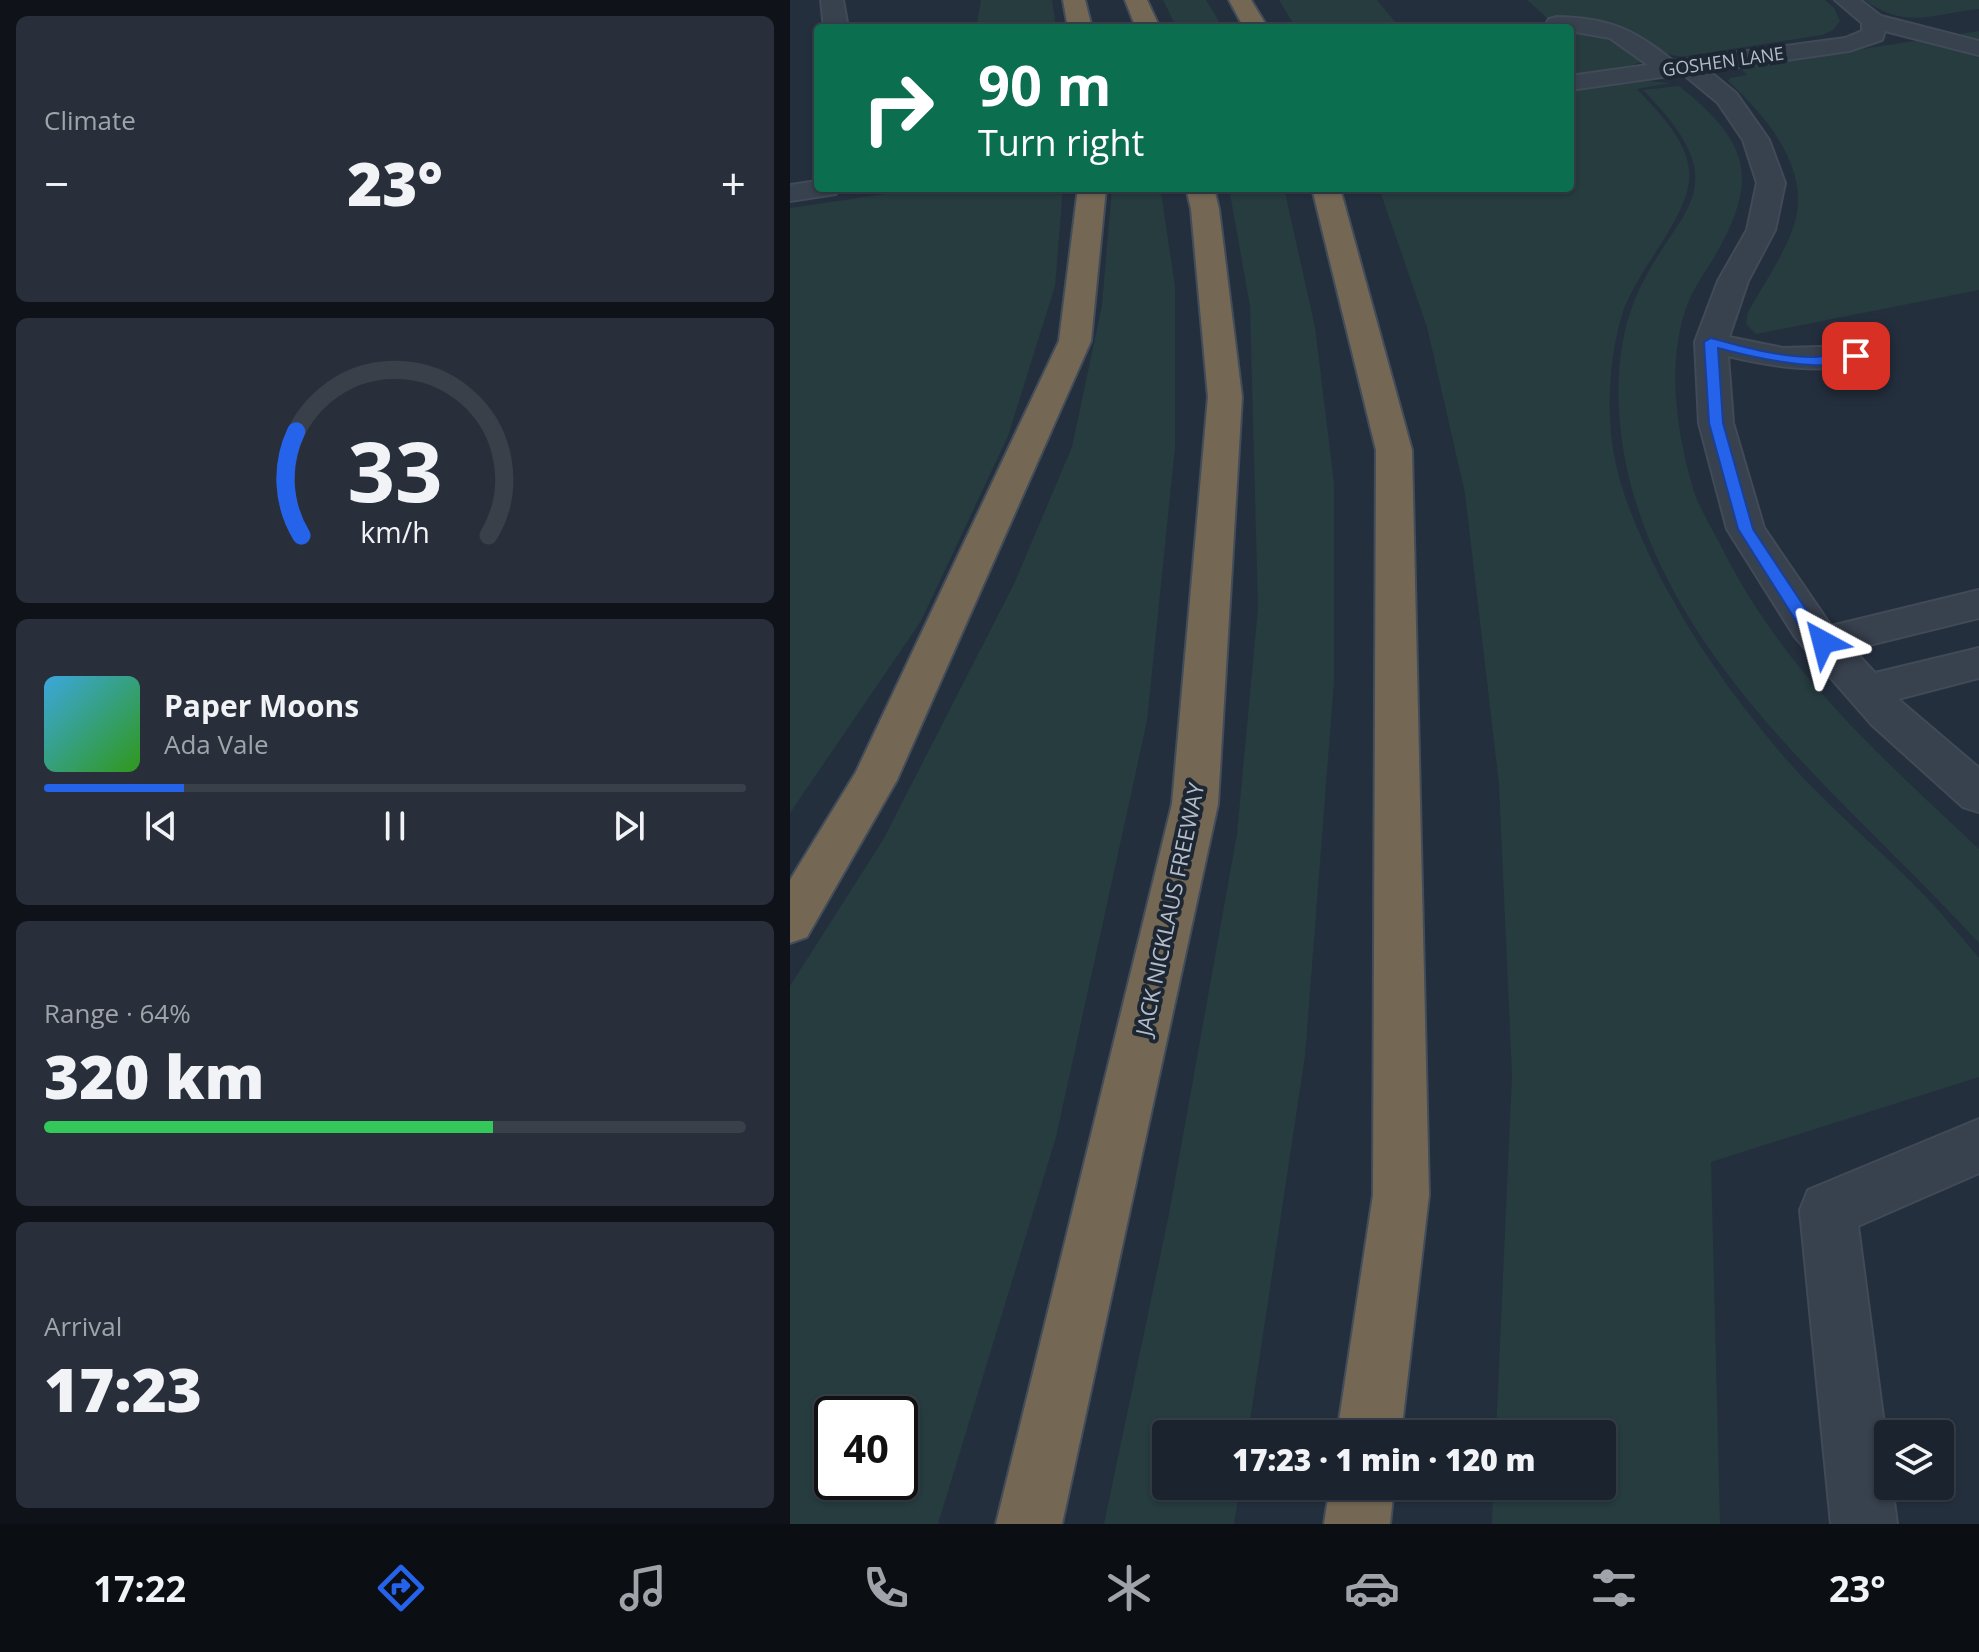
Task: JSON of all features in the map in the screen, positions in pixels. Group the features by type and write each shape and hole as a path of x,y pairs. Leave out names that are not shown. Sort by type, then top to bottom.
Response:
{"highway":[{"path":"1074,0 1079,24"},
{"path":"1136,0 1146,24"},
{"path":"1240,0 1254,24"},
{"path":"790,922 875,780 1075,341 1092,192"},
{"name":"JACK NICKLAUS FREEWAY","path":"1029,1524 1195,804 1225,397 1201,192"},
{"path":"1327,192 1394,450 1401,1195 1371,1420"},
{"path":"790,881 875,780"},
{"path":"1357,1524 1360,1500"}],"street":[{"path":"832,0 835,24"},
{"path":"1846,0 1874,28 1914,30 1966,23"},
{"path":"1557,24 1590,24 1615,30 1633,40 1727,98 1756,140 1771,183 1761,230 1733,281 1711,342 1716,423 1746,529 1809,627 1887,714 1979,794"},
{"name":"GOSHEN LANE","path":"1574,82 1849,44 1874,28"},
{"path":"1914,30 1979,48"},
{"path":"790,193 814,190"},
{"path":"1711,342 1765,356 1813,361 1856,356"},
{"path":"1823,642 1979,604"},
{"path":"1867,691 1979,663"},
{"path":"1864,1524 1828,1210 1979,1146"}],"green space":[{"path":"981,0 1052,0 1055,24 977,24"},
{"path":"1163,0 1206,0 1221,24 1175,24"},
{"path":"1279,0 1377,0 1397,24 1294,24"},
{"path":"1527,0 1825,0 1834,8 1840,21 1833,30 1822,35 1681,57 1653,50 1623,29 1553,23"},
{"path":"1864,0 1979,0 1979,9 1920,18 1907,17 1894,15"},
{"path":"1574,29 1605,33 1644,61 1624,68 1574,74"},
{"path":"1979,31 1979,290 1756,334 1746,324 1748,312 1790,236 1798,204 1797,184 1782,145 1757,110 1728,81 1730,78 1747,75 1740,68"},
{"path":"1648,81 1671,83 1637,89 1676,135 1689,169 1683,204 1629,298 1618,330 1612,362 1610,411 1612,442 1624,493 1643,542 1672,599 1737,698 1793,767 1927,898 1979,958 1979,1077 1711,1162 1720,1524 1492,1524 1493,1500 1616,1500 1616,1420 1497,1420 1512,1075 1499,784 1465,493 1427,327 1380,192 1574,192 1574,90"},
{"path":"1679,86 1720,125 1733,144 1740,162 1742,182 1729,228 1688,303 1677,348 1678,419 1695,495 1744,588 1802,670 1869,744 1979,849 1979,943 1774,731 1727,674 1686,613 1653,548 1625,458 1618,397 1619,376 1629,316 1644,281 1689,205 1695,182 1691,157 1675,127 1643,90"},
{"path":"898,192 1063,192 1055,286 1008,436 921,621 790,813 790,208"},
{"path":"1112,192 1161,192 1175,287 1175,447 1147,721 1056,1137 938,1524 790,1524 790,986 883,840 1014,584 1072,447 1102,305"},
{"path":"1230,192 1285,192 1315,327 1334,483 1334,681 1305,1056 1250,1420 1152,1420 1152,1500 1238,1500 1234,1524 1104,1524 1169,1214 1237,834 1258,608 1250,306"}],"route":[{"path":"1823,642 1809,627 1746,529 1716,423 1711,342 1765,356 1813,361 1856,356"}]}
